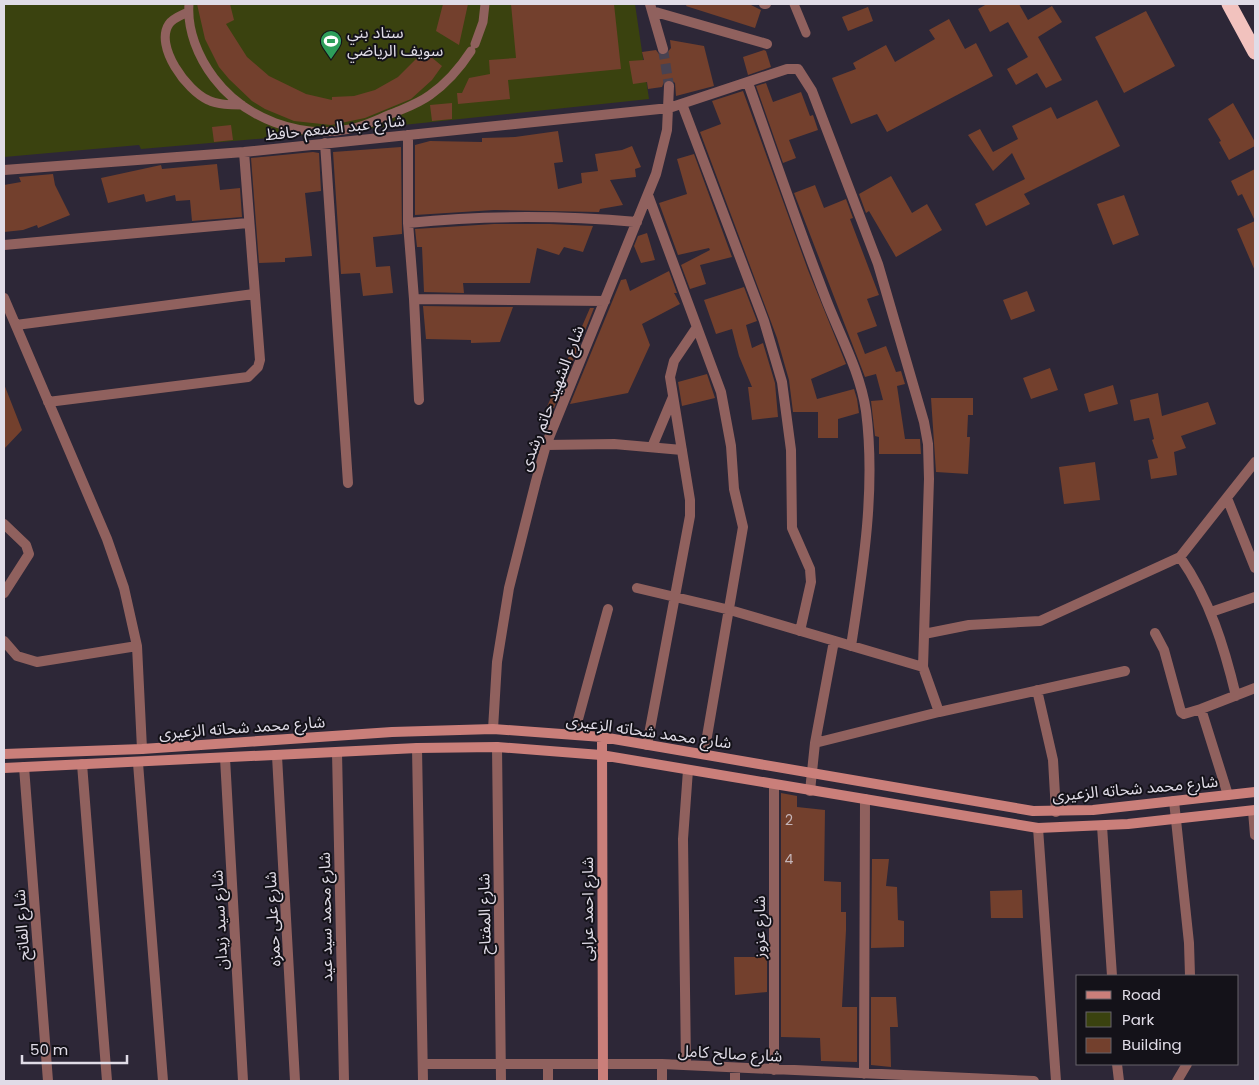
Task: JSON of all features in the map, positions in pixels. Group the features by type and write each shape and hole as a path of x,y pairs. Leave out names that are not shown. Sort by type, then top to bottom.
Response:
{"highway":[{"path":"1229,4 1255,52"}],"street":[{"path":"651,7 766,44"},
{"path":"651,7 663,49"},
{"name":"شارع عبد المنعم حافظ","path":"4,170 244,152 669,108 748,83 787,68 798,69 812,91 878,264 924,422 928,444 923,668"},
{"path":"748,83 805,244 848,353 866,410 868,447 866,543 851,646"},
{"name":"شارع الشهيد حاتم رشدى","path":"493,729 497,662 509,588 526,516 546,445 648,195 663,153 669,108 669,86"},
{"path":"682,104 764,321 782,382 791,450 792,528 810,569 810,582 800,630"},
{"path":"408,135 408,223 419,400"},
{"path":"326,143 348,483"},
{"path":"48,402 248,376 258,367 260,360 244,152"},
{"path":"648,195 721,392 731,446 734,489 742,517 743,527 730,610 704,754"},
{"path":"408,223 465,217 522,215 637,222"},
{"path":"4,245 248,223"},
{"path":"16,325 254,294"},
{"path":"4,298 107,540 124,588 137,646 142,749"},
{"path":"414,299 605,301"},
{"path":"647,745 690,516 670,377 674,361 697,327"},
{"path":"652,447 673,396"},
{"path":"546,445 614,444 682,450"},
{"path":"924,634 969,625 1040,621 1180,557 1255,462"},
{"path":"1227,498 1255,568"},
{"path":"4,524 26,545 29,554 4,593"},
{"path":"1180,557 1192,573 1211,612 1223,642 1236,696"},
{"path":"637,588 730,610 923,668 938,712"},
{"path":"1211,612 1255,597"},
{"path":"574,734 608,609"},
{"path":"1154,633 1164,650 1181,712 1186,714 1255,688"},
{"path":"4,641 17,656 37,662 137,646"},
{"path":"810,791 815,743 834,641"},
{"path":"815,743 938,712 969,707 1125,671"},
{"path":"1037,690 1054,760 1056,812"},
{"path":"1201,709 1228,795"},
{"name":"شارع محمد شحاته الزعيرى","path":"4,754 142,749 392,732 493,729 602,737 1010,808 1056,812 1255,792"},
{"path":"423,1081 420,748 418,739 424,731"},
{"path":"392,732 399,737 400,741 393,749"},
{"name":"شارع احمد عرابى","path":"602,737 603,1081"},
{"name":"شارع محمد شحاته الزعيرى","path":"4,768 393,749 497,746 601,755 1038,828 1102,826 1254,810"},
{"name":"شارع المفتاح","path":"497,746 501,1081"},
{"name":"شارع محمد سيد عيد","path":"337,752 344,1081"},
{"name":"شارع على حمزه","path":"277,756 295,1081"},
{"name":"شارع سيد زيدان","path":"225,758 243,1081"},
{"path":"138,762 163,1081"},
{"path":"82,764 107,1081"},
{"name":"شارع الفاتح","path":"24,767 48,1081"},
{"path":"686,1065 683,839 688,770"},
{"name":"شارع عزوز","path":"774,785 774,1070"},
{"path":"864,1074 865,799"},
{"path":"1174,801 1190,975"},
{"path":"1254,810 1255,835"},
{"path":"1102,826 1112,975"},
{"path":"1038,828 1056,1081"},
{"name":"شارع صالح كامل","path":"424,1064 662,1064 774,1070 806,1076 847,1077 864,1074 915,1079 1034,1081"},
{"path":"662,1064 662,1081"},
{"path":"548,1065 548,1081"},
{"path":"1117,1065 1119,1081"},
{"path":"1178,1081 1186,1065"},
{"path":"735,1068 735,1081"}],"lane":[{"path":"242,105 208,101 192,90 179,75 168,48 167,28 171,21 188,8 191,28 201,58 218,84 242,105 270,120 301,130 333,131 349,129 380,120 429,96 452,75 473,48 483,22 485,4"},
{"path":"794,4 806,33"}],"green space":[{"path":"4,4 635,4 649,99 327,133 141,149 139,145 4,157"}],"building":[{"path":"197,4 230,4 234,20 226,24 247,57 269,76 306,94 332,100 332,97 354,96 375,90 398,77 424,51 442,66 432,80 411,99 365,118 331,125 294,121 265,109 252,101 219,67 205,39"},
{"path":"443,4 468,4 459,45 436,31"},
{"path":"511,4 614,4 621,69 508,80 510,99 458,104 457,93 462,93 469,78 490,74 489,60 516,58"},
{"path":"687,4 749,4 761,10 755,28 686,6"},
{"path":"987,4 1019,4 1028,20 1052,6 1062,22 1038,37 1062,80 1046,88 1037,73 1016,85 1007,69 1028,57 1008,22 990,32 978,9"},
{"path":"868,7 873,21 848,31 842,17"},
{"path":"1146,11 1175,66 1124,93 1095,37"},
{"path":"949,19 965,49 976,43 993,76 887,132 877,114 851,124 832,78 856,69 853,63 886,45 895,62 935,39 929,30"},
{"path":"670,40 704,46 714,86 676,96 675,83 670,79 664,82 662,87 648,89 647,82 633,84 629,61 644,60 642,52 656,50 659,54 665,55 671,48"},
{"path":"764,50 771,67 748,75 743,57"},
{"path":"766,83 773,102 801,92 810,116 813,115 818,130 789,140 796,158 783,163 756,86"},
{"path":"743,91 808,270 846,364 811,379 817,399 854,389 857,399 859,413 838,419 838,438 818,438 818,412 793,412 789,380 777,338 700,132 721,124 712,101"},
{"path":"1097,100 1120,146 1024,194 1030,204 986,226 975,204 1025,179 1012,153 993,171 968,135 980,129 993,152 1018,139 1012,126 1051,107 1057,119"},
{"path":"452,103 452,119 432,121 430,105"},
{"path":"1233,103 1255,142 1255,146 1229,160 1219,142 1221,141 1208,119"},
{"path":"231,125 233,140 214,142 212,127"},
{"path":"558,131 563,162 554,163 558,189 582,183 581,173 598,171 595,154 622,150 632,146 641,167 635,169 636,177 610,180 623,205 600,209 599,212 494,210 415,215 415,145 430,141 482,142 482,138 515,137"},
{"path":"401,147 402,234 373,237 376,267 390,266 393,293 363,296 360,273 341,274 333,152"},
{"path":"319,153 321,191 305,193 312,256 285,258 285,262 259,263 251,158"},
{"path":"694,154 732,257 700,265 706,284 690,289 681,265 710,250 709,248 678,255 659,203 687,194 677,159"},
{"path":"217,164 220,190 240,188 242,217 192,221 190,200 176,201 175,195 146,202 144,194 108,203 101,178 161,165 162,169"},
{"path":"1255,169 1255,221 1242,194 1238,196 1231,181"},
{"path":"53,174 55,185 70,215 38,228 37,225 23,230 4,232 4,185 21,182 19,177"},
{"path":"891,176 912,213 927,204 942,230 896,257 869,211 866,213 859,194"},
{"path":"815,185 824,208 846,199 853,218 850,219 879,295 867,299 877,326 857,333 865,354 886,346 896,372 901,371 905,384 897,386 905,439 920,439 921,454 879,454 879,437 875,436 871,401 883,400 876,374 865,377 794,193"},
{"path":"1124,195 1139,235 1113,245 1097,204"},
{"path":"1255,221 1255,271 1237,229"},
{"path":"494,224 593,226 583,252 564,247 559,255 537,248 530,283 463,283 464,293 424,292 422,247 417,247 415,229"},
{"path":"647,233 655,260 641,263 634,246 638,236"},
{"path":"669,271 677,293 674,293 680,304 642,324 650,345 628,393 570,404 621,280 626,279 630,291"},
{"path":"744,287 757,321 746,325 752,348 763,343 775,383 778,417 752,420 748,387 752,387 739,356 732,329 716,334 704,300"},
{"path":"1027,291 1035,311 1011,320 1003,300"},
{"path":"423,306 513,307 500,342 471,343 471,340 426,339"},
{"path":"590,308 594,308 554,408 546,409"},
{"path":"1050,368 1058,390 1031,399 1023,378"},
{"path":"707,374 715,398 682,406 678,382"},
{"path":"4,384 22,430 4,449"},
{"path":"1113,385 1118,404 1089,412 1084,394"},
{"path":"1158,393 1162,416 1208,402 1216,424 1181,436 1186,448 1174,452 1177,475 1151,479 1148,460 1158,458 1152,440 1154,439 1149,418 1134,421 1130,400"},
{"path":"931,398 973,398 973,415 968,415 967,437 970,437 968,474 936,472"},
{"path":"1095,462 1100,500 1064,504 1059,467"},
{"path":"781,793 797,796 797,807 825,810 824,881 841,882 841,912 846,912 842,1007 857,1007 857,1062 821,1061 820,1038 781,1037"},
{"path":"872,859 889,859 886,886 897,887 898,920 904,921 904,947 871,948"},
{"path":"1022,890 1023,918 991,918 990,891"},
{"path":"734,957 767,957 767,992 735,995"},
{"path":"871,997 896,997 898,1027 890,1027 891,1067 871,1065"}],"tunnel":[{"path":"663,49 669,86"}],"place":[{"name":"ستاد بني سويف الرياضي","path":"331,60"}]}
